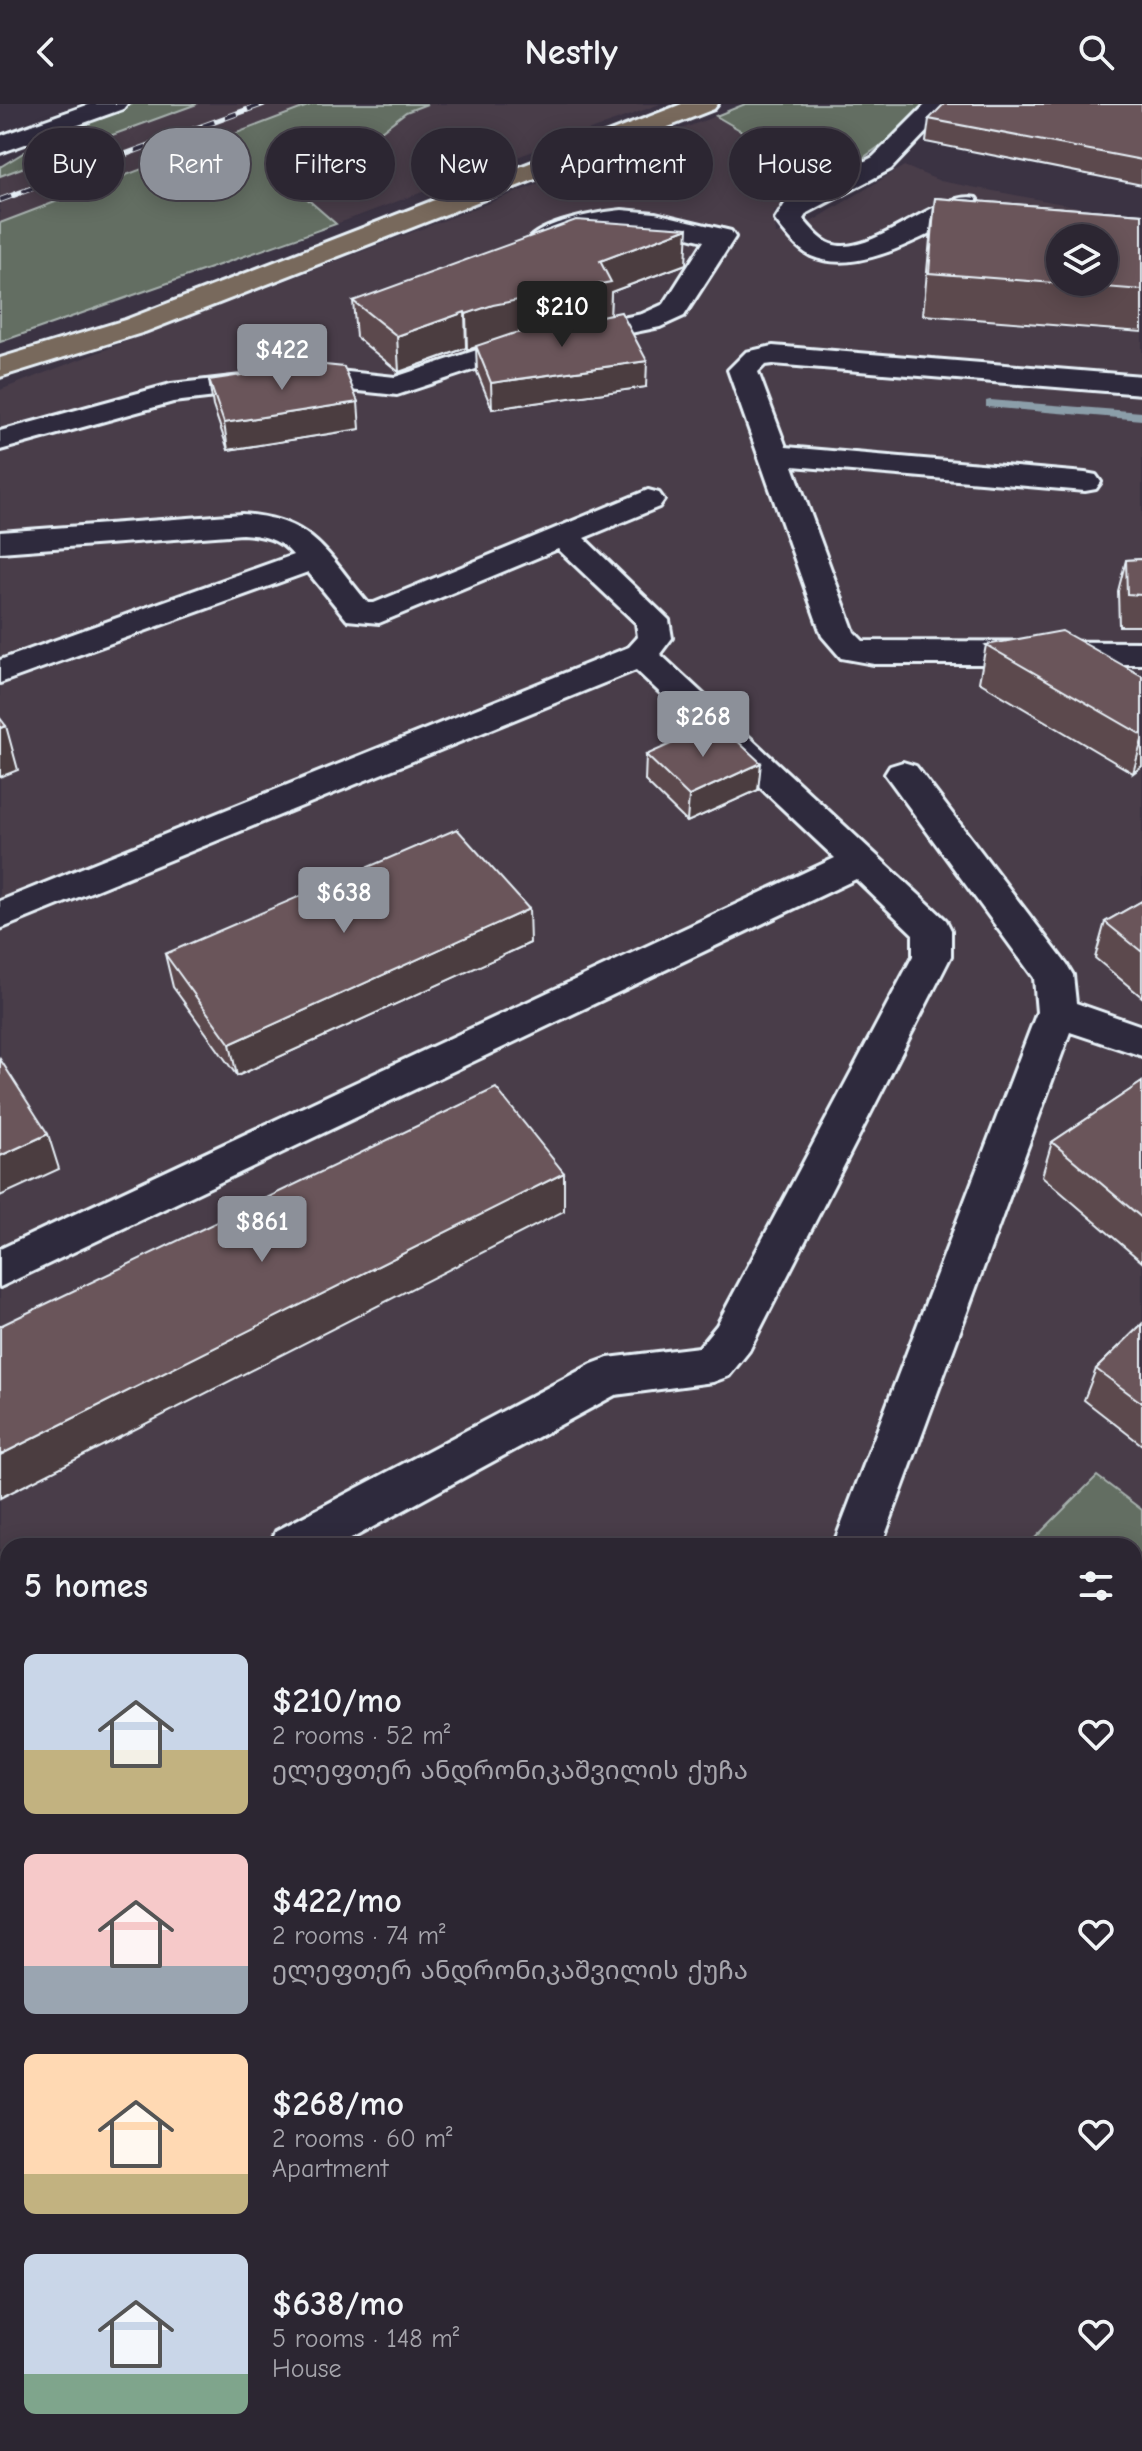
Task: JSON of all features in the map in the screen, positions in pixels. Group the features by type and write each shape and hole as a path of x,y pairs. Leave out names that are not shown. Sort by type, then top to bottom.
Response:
{"main road":[{"path":"0,368 135,326 705,104"}],"street":[{"path":"0,145 114,104"},
{"path":"940,104 882,163 796,208 789,220 821,250 843,255 862,251 966,204"},
{"path":"0,441 171,393 310,377 397,386 505,350 650,321 674,310 721,237 640,218 619,217 590,222 519,249"},
{"path":"1142,385 773,355 756,358 743,370 839,636 853,650 1142,653"},
{"path":"774,455 1085,482"},
{"path":"0,542 242,524 271,526 298,540 359,613 379,613 648,500"},
{"path":"0,916 641,655 655,638 652,620 563,536"},
{"path":"0,672 314,559"},
{"path":"308,1538 608,1377 713,1363 733,1338 932,956 932,930 641,655"},
{"path":"860,1538 1057,1012 1053,975 903,774"},
{"path":"0,1269 861,861"},
{"path":"1057,1012 1142,1041"}],"shaded area":[{"path":"197,104 313,104 250,128 140,128 140,170 124,176 124,131"},
{"path":"427,104 660,104 595,128 532,128 532,151 516,157 516,128 411,128 411,196 336,224 308,200 395,200 395,128 385,128 406,112"},
{"path":"716,116 737,128 729,128 729,200 796,200 774,212 776,234 806,225 848,200 860,200 860,192 904,166 940,181 1142,219 1142,1538 0,1538 0,390 496,200 516,200 516,193 532,186 532,200 713,200 713,128 685,128"},
{"path":"24,167 24,200 60,200 0,223 0,176"}],"green space":[{"path":"133,104 197,104 124,131 124,128 66,127"},
{"path":"313,104 427,104 406,112 385,128 266,128 266,200 308,200 336,224 0,342 0,223 60,200 124,200 124,176 140,170 140,200 250,200 250,128"},
{"path":"745,104 932,104 911,124 860,160 860,128 737,128 716,116"},
{"path":"24,152 24,167 0,176 0,167"},
{"path":"1097,1476 1142,1510 1142,1538 1035,1538"}],"building":[{"path":"944,104 1142,104 1142,160 929,119"},
{"path":"935,198 1142,214 1142,290 1118,288 1118,224 1046,224 1046,282 929,273"},
{"path":"576,220 688,228 600,261 611,282 465,312 397,336 353,301"},
{"path":"621,312 647,361 491,383 476,346 512,334"},
{"path":"315,364 344,367 358,402 224,423 209,380"},
{"path":"1142,559 1142,595 1127,594 1126,560"},
{"path":"1062,631 1142,676 1142,735 986,645"},
{"path":"718,723 761,763 689,796 646,755"},
{"path":"457,829 529,909 230,1044 165,954"},
{"path":"1142,901 1142,952 1105,922"},
{"path":"0,1059 48,1134 0,1156"},
{"path":"1142,1082 1142,1218 1052,1142"},
{"path":"496,1088 564,1173 0,1455 0,1326"},
{"path":"1142,1324 1142,1403 1096,1369"}],"waterway":[{"path":"990,404 1142,416"}],"railway":[{"path":"0,200 263,104"}]}
